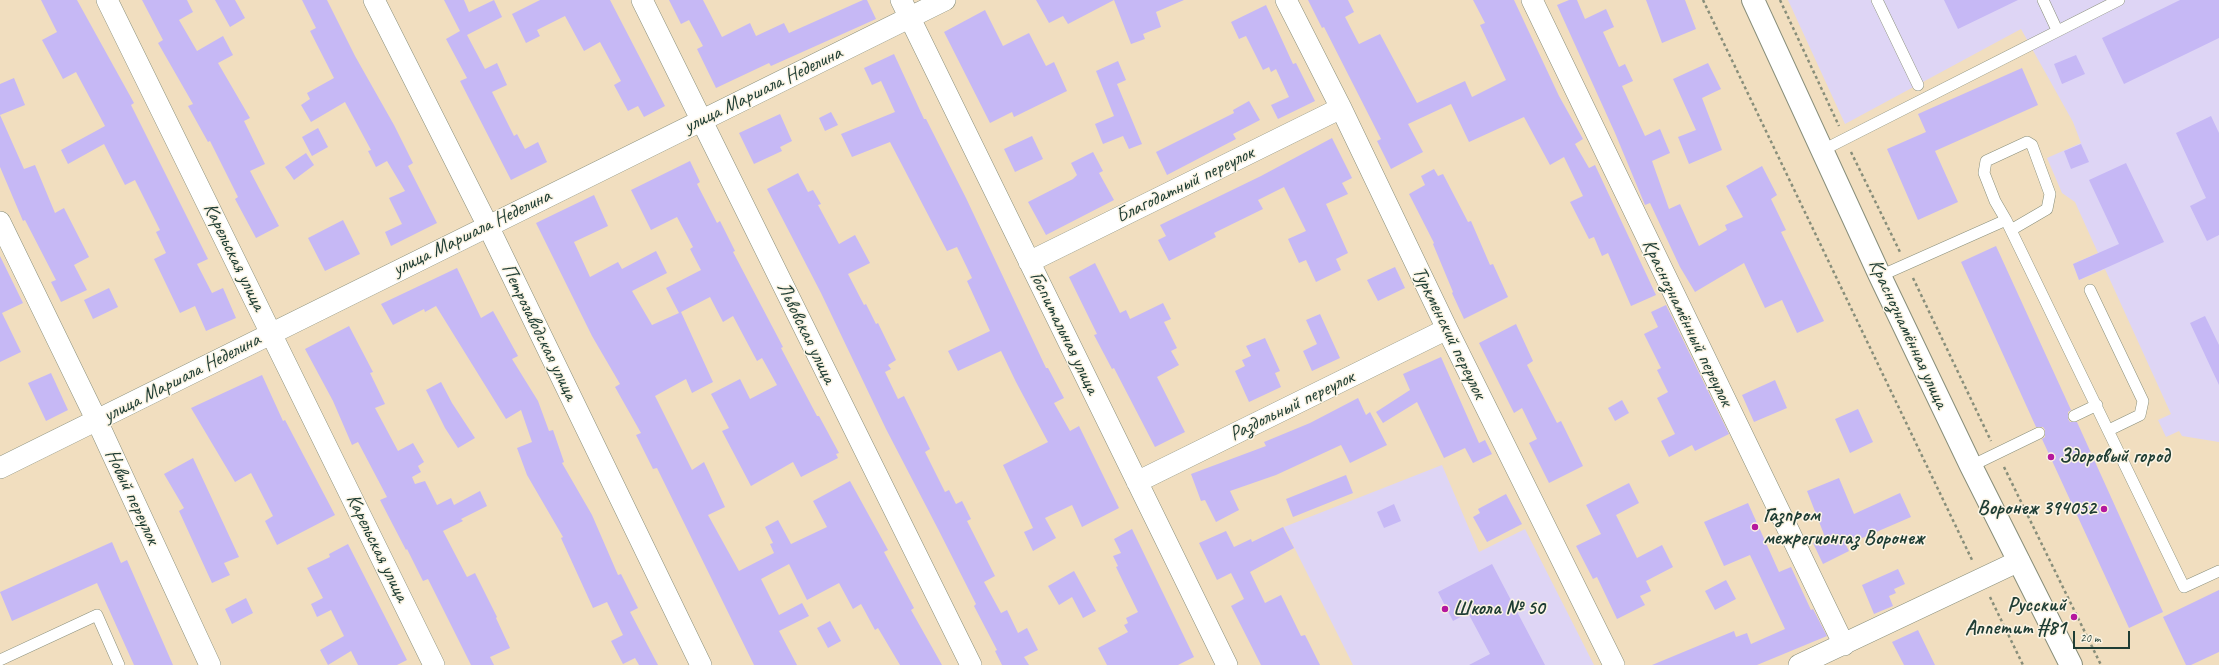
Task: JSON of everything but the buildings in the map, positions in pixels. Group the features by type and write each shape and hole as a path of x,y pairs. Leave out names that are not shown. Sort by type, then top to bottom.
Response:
{"street":[{"name":"Карельская улица","path":"107,0 434,665"},
{"name":"Петрозаводская улица","path":"374,0 488,226 701,665"},
{"name":"Львовская улица","path":"642,0 700,120 972,665"},
{"name":"улица Маршала Неделина","path":"0,468 700,120 906,9 945,0"},
{"name":"Туркменский переулок","path":"1286,0 1341,108 1447,329 1614,665"},
{"name":"Краснознамённый переулок","path":"1532,0 1844,645"},
{"name":"Краснознамённая улица","path":"1752,0 1823,150 1880,276 1971,466 2071,665"},
{"name":"Госпитальная улица","path":"906,9 1227,665"},
{"name":"Благодатный переулок","path":"1029,262 1341,108"},
{"name":"Новый переулок","path":"0,222 97,421 210,665"},
{"name":"Раздольный переулок","path":"1138,482 1447,329"},
{"path":"1799,665 2019,561"}],"lane":[{"path":"1877,0 1918,85"},
{"path":"2043,0 2057,30"},
{"path":"1823,150 2118,0"},
{"path":"2011,230 2047,209 2050,194 2032,145 2027,142 1986,160 1984,173 1995,201 2006,220 2097,405 2184,587 2219,571"},
{"path":"1880,276 2006,220"},
{"path":"2090,290 2143,401 2140,415 2109,430"},
{"path":"2074,416 2097,405"},
{"path":"1971,466 2039,433"},
{"path":"0,660 97,615 119,665"}],"path":[{"path":"1703,0 2023,665"},
{"path":"1780,0 1906,265 2102,665"}],"shaded area":[{"path":"1788,0 2219,0 2219,442 2182,436 2179,431 2166,437 2158,420 2171,414 2105,269 2079,280 2073,264 2098,253 2075,202 2062,193 2047,158 2081,143 2073,122 2021,29 1845,124"},
{"name":"Школа № 50","path":"1442,465 1479,552 1525,529 1594,665 1353,665 1284,527"}],"place":[{"name":"Здоровый город","path":"2051,457"},
{"name":"Воронеж 394052","path":"2104,509"},
{"name":"Газпром межрегионгаз Воронеж","path":"1755,527"},
{"name":"Школа № 50","path":"1445,609"},
{"name":"Русский Аппетит #81","path":"2074,617"}]}
